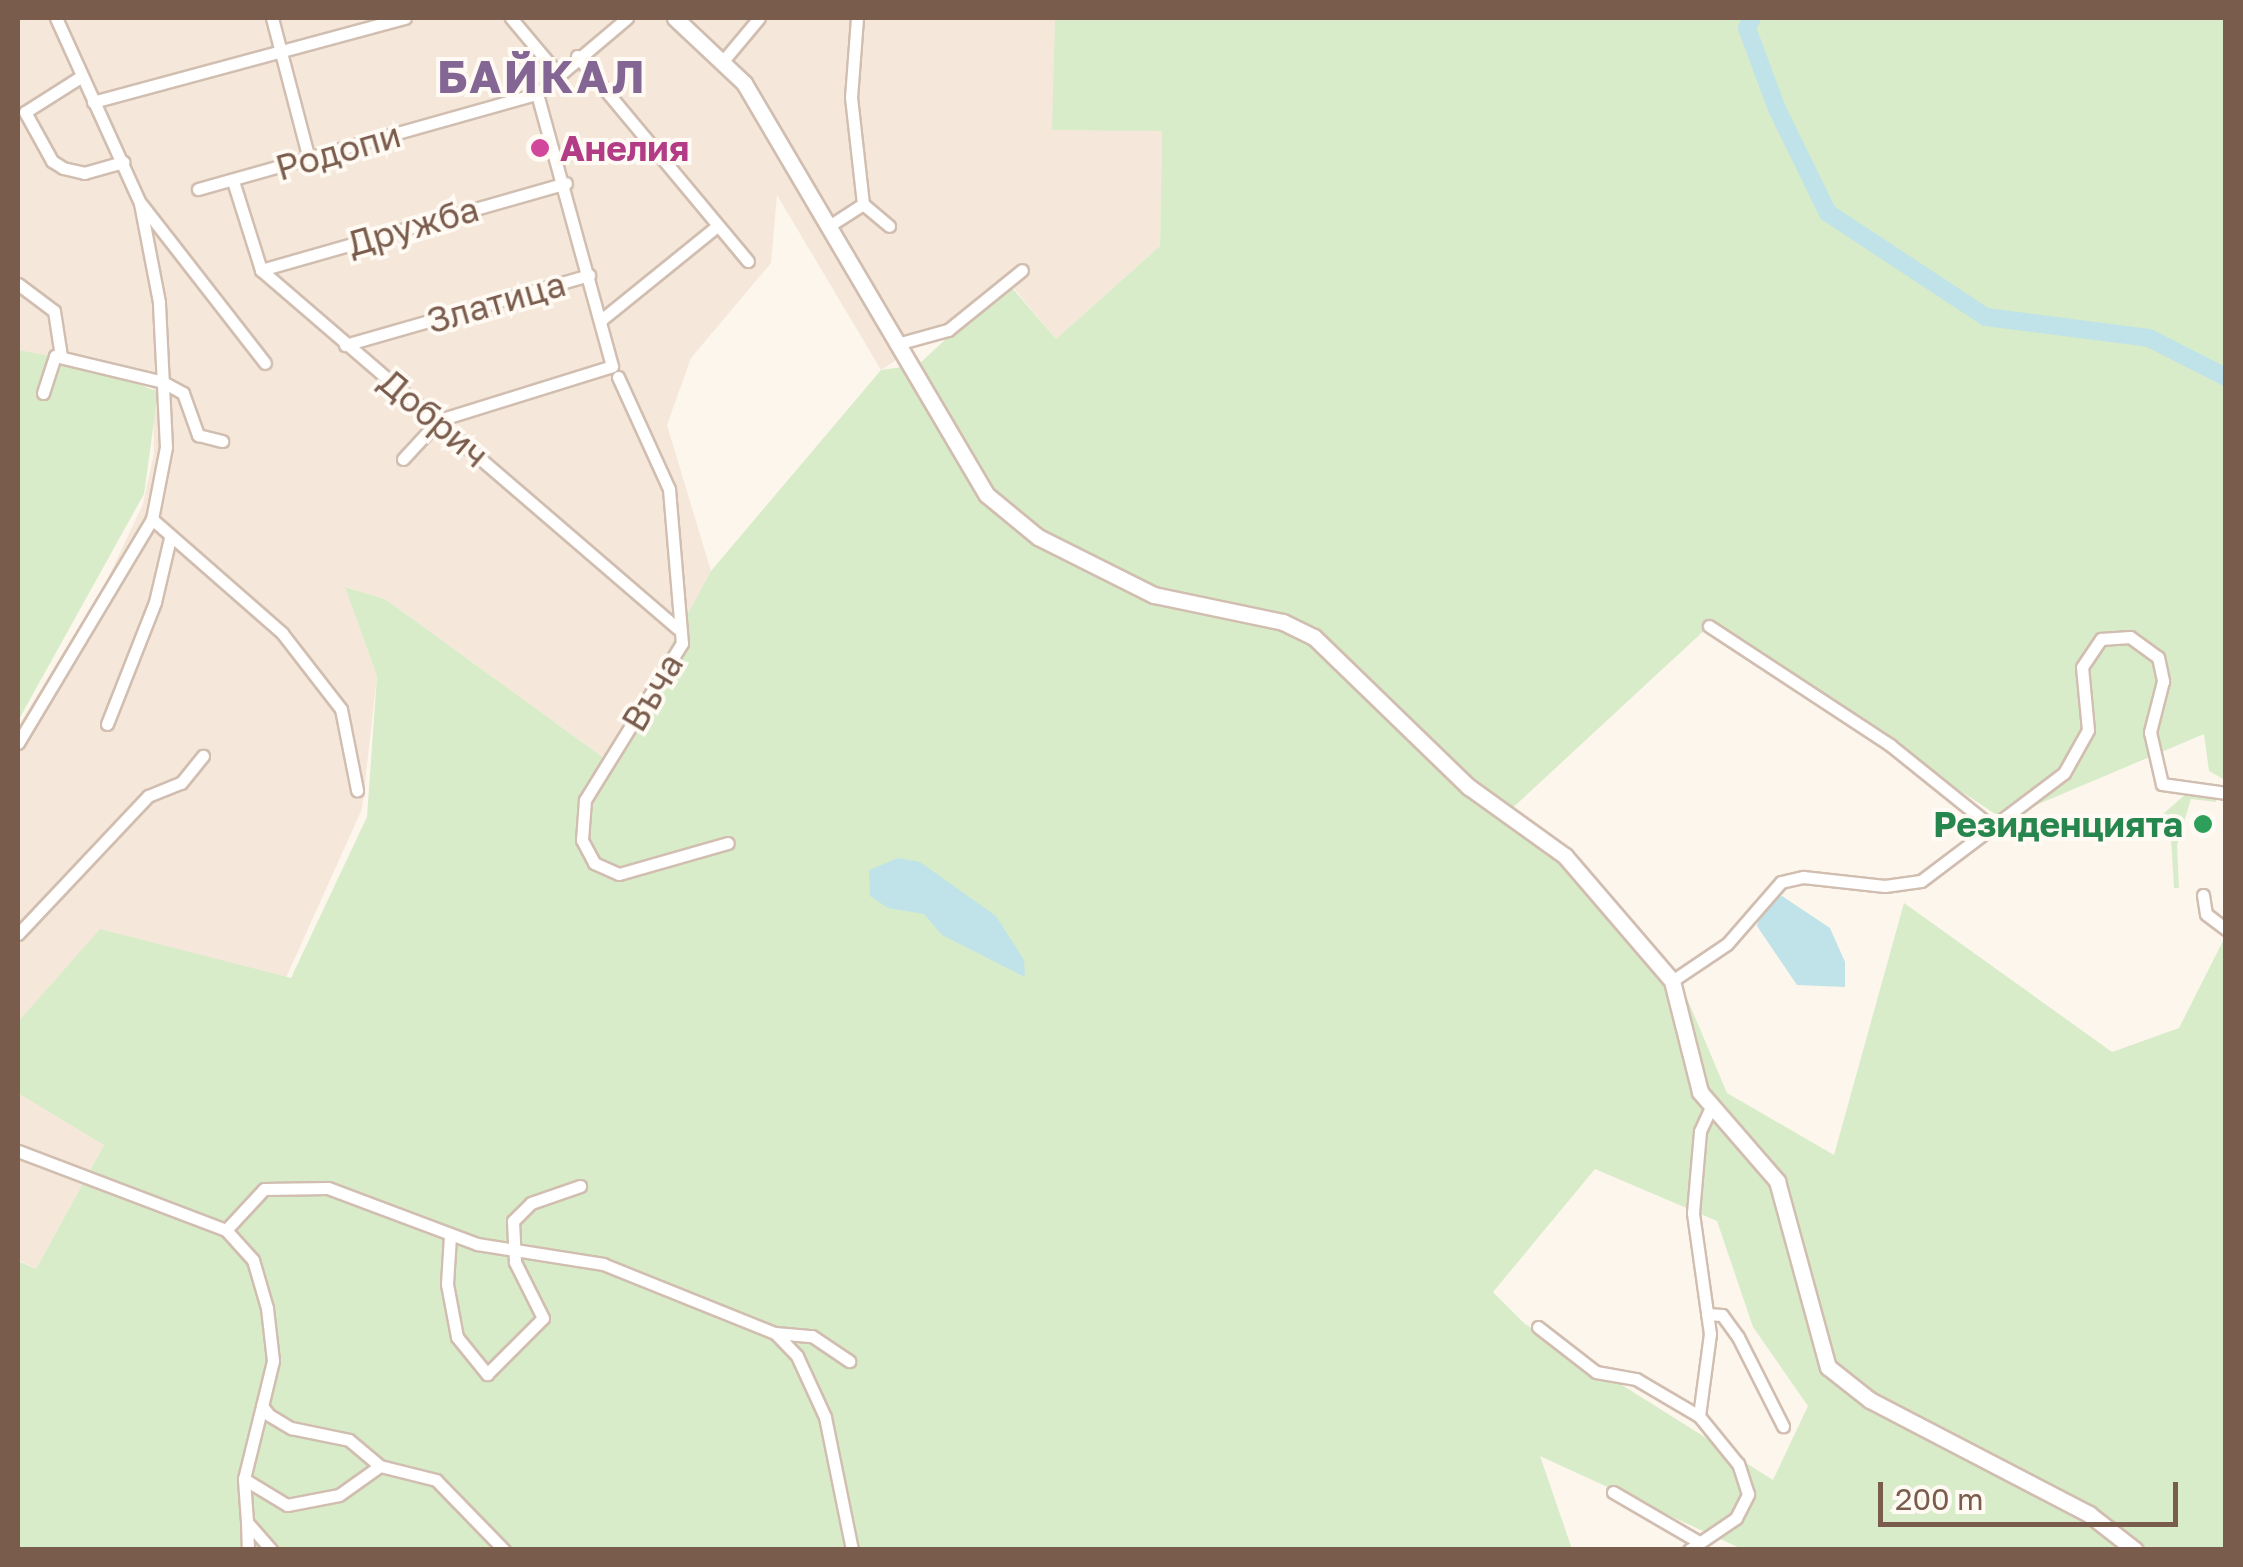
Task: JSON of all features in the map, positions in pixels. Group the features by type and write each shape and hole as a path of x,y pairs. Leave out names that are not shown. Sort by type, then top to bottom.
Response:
{"street":[{"path":"18,743 152,518 164,476 158,302 140,203 56,18"},
{"path":"272,18 310,160"},
{"path":"93,102 405,18"},
{"path":"512,18 558,74"},
{"name":"Родопи","path":"198,189 537,94 627,18"},
{"path":"675,18 744,83 976,481 1016,523 1154,595 1283,622 1314,638 1468,787 1564,856 1672,981 1710,1110 1777,1182 1828,1366 1870,1400 2076,1507 2135,1550"},
{"path":"723,61 759,18"},
{"path":"857,18 850,96 864,204 889,226"},
{"path":"578,56 748,262"},
{"path":"82,76 25,112 52,161 63,168 84,172 122,162"},
{"name":"Въча","path":"537,94 566,184 615,372 669,488 677,628 682,643 677,658 585,800 582,840 594,862 619,874 728,843"},
{"path":"233,181 261,270"},
{"name":"Дружба","path":"261,270 566,184"},
{"path":"140,203 265,363"},
{"path":"829,226 864,204"},
{"path":"601,320 716,227"},
{"name":"Добрич","path":"261,270 677,628"},
{"path":"897,344 948,330 1022,270"},
{"name":"Златица","path":"345,345 589,275"},
{"path":"18,284 54,311 61,356"},
{"path":"43,393 50,359 61,356 124,377 163,382 183,394 198,435 222,441"},
{"path":"402,458 439,420 615,372"},
{"path":"152,518 170,538 282,633 341,708 357,790"},
{"path":"107,724 156,602 170,538"},
{"path":"1708,626 1890,745 1992,827"},
{"path":"1672,981 1728,944 1781,882 1802,876 1885,886 1921,881 1992,827 2078,756 2090,715 2084,657 2111,636 2139,640 2158,658 2162,690 2150,732 2162,784 2226,794"},
{"path":"18,934 148,796 181,783 203,756"},
{"path":"2203,896 2206,914 2226,928"},
{"path":"1699,1416 1708,1314 1693,1212 1700,1132 1710,1110"},
{"path":"18,1151 226,1230 253,1260 267,1308 273,1362 244,1478 248,1550"},
{"path":"226,1230 250,1197 305,1184 357,1197 450,1236 512,1252 604,1264 775,1333 812,1336 848,1361"},
{"path":"450,1236 447,1284 457,1337 484,1374 543,1318 512,1252 510,1228 520,1211 580,1186"},
{"path":"1708,1314 1722,1315 1738,1336 1784,1426"},
{"path":"1538,1327 1596,1372 1636,1380 1699,1416 1738,1464 1748,1494 1718,1534 1699,1547 1613,1492"},
{"path":"775,1333 797,1356 825,1417 852,1550"},
{"path":"262,1406 291,1428 349,1440 380,1466 436,1480 504,1550"},
{"path":"244,1478 287,1505 339,1495 380,1466"},
{"path":"247,1522 271,1550"}],"shaded area":[{"path":"18,18 1055,18 1053,129 1162,131 1160,246 1056,339 1011,285 881,370 777,195 771,263 691,358 667,425 711,571 608,761 385,599 346,587 377,676 362,809 285,980 18,1027 18,727 107,580 143,504 154,453 153,388 18,350"},
{"path":"18,1088 104,1145 36,1269 18,1260"}],"green space":[{"path":"1055,18 2225,18 2225,780 2209,771 2204,734 2003,819 1709,626 1506,814 1565,856 1678,977 1727,1093 1834,1155 1904,903 2112,1052 2179,1028 2225,937 2225,1549 1742,1549 1540,1456 1572,1549 18,1549 18,1261 36,1269 104,1145 18,1093 18,1022 100,929 291,978 367,817 377,676 345,587 385,599 608,761 711,571 881,370 918,365 1007,282 1056,339 1160,246 1162,131 1052,130","holes":["1595,1169 1717,1221 1753,1327 1808,1406 1773,1480 1525,1324 1493,1292"]},
{"path":"18,350 83,362 158,392 144,494 18,721"},
{"path":"2188,792 2218,795 2216,802 2191,799 2177,845 2179,888 2174,888 2170,821 2163,814"}],"water":[{"path":"898,858 920,862 996,916 1024,960 1025,977 942,935 924,914 888,908 870,896 869,870"},
{"path":"1782,896 1830,928 1845,962 1845,987 1797,985 1757,926 1763,904"}],"waterway":[{"path":"1752,18 1747,28 1777,109 1828,213 1986,317 2149,338 2226,377"}],"place":[{"name":"Анелия","path":"540,148"},
{"name":"Резиденцията","path":"2203,824"}],"district":[{"name":"БАЙКАЛ","path":"542,77"}]}
